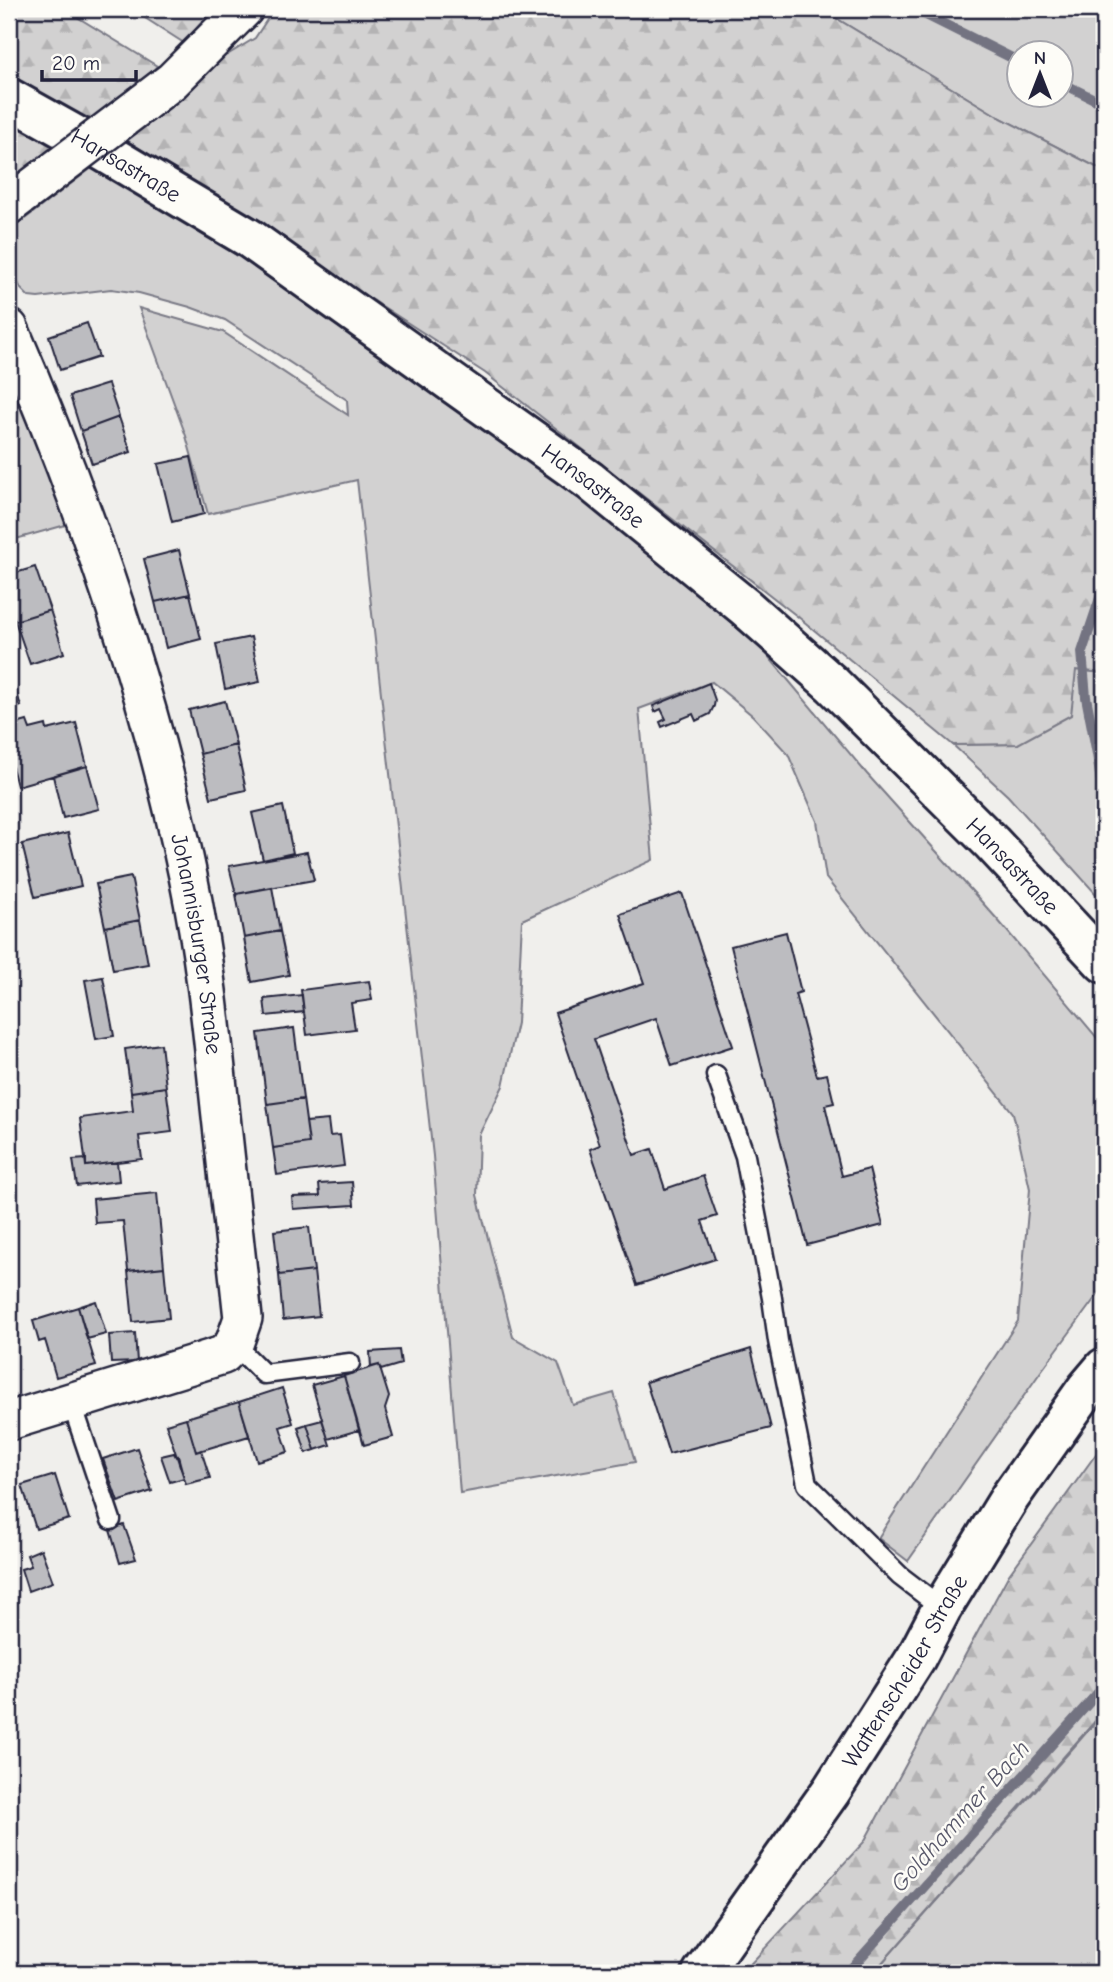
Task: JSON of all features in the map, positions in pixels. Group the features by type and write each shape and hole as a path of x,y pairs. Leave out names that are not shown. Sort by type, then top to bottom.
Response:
{"street":[{"path":"9,205 172,81 244,9"},
{"name":"Hansastraße","path":"9,98 249,238 590,481 745,607 832,684 992,843 1104,962"},
{"name":"Johannisburger Straße","path":"9,328 50,425 108,586 165,777 188,878 209,997 243,1318 234,1344"},
{"path":"9,1421 223,1355 234,1344"},
{"name":"Wattenscheider Straße","path":"702,1973 831,1791 916,1658 942,1608 1010,1497 1104,1367"}],"lane":[{"path":"716,1075 745,1156 807,1484 900,1576 942,1608"},
{"path":"234,1344 264,1374 350,1363"},
{"path":"71,1401 111,1520"}],"green space":[{"path":"9,9 64,9 157,66 136,90 92,123 9,78"},
{"path":"131,9 213,9 184,43"},
{"path":"274,9 821,9 999,117 1104,171 1104,673 1076,670 1071,715 1018,744 953,745 802,620 485,373 125,139 221,51 227,55 255,38"},
{"path":"821,9 1104,9 1104,171 999,117"},
{"path":"9,118 60,145 9,183"},
{"path":"93,167 274,278 608,517 763,650 867,774 997,919 1104,1046 1104,1286 908,1561 878,1538 1018,1321 1030,1189 1013,1113 826,878 817,821 788,754 753,716 712,682 639,709 653,860 522,920 517,1023 503,1086 479,1135 477,1195 513,1337 558,1363 573,1405 614,1393 635,1462 460,1493 433,1156 357,480 208,514 186,436 139,308 223,332 348,415 347,400 225,320 190,307 139,293 111,289 29,297 21,289 9,264 9,231"},
{"path":"9,374 21,398 69,524 9,541"},
{"path":"1076,670 1104,673 1104,903 1008,796 953,745 1018,744"},
{"path":"1104,1443 1104,1711 873,1973 742,1973 864,1842 1008,1576"},
{"path":"1104,1712 1104,1973 873,1973 1073,1748"}],"building":[{"path":"87,323 99,357 60,370 49,336"},
{"path":"108,384 119,417 81,431 70,396"},
{"path":"119,417 131,452 92,464 81,431"},
{"path":"191,457 204,514 172,522 158,464"},
{"path":"179,550 190,594 155,602 144,559"},
{"path":"35,567 50,610 15,621 9,602 9,575"},
{"path":"190,594 201,639 166,648 155,602"},
{"path":"50,610 64,653 30,664 15,621"},
{"path":"251,637 260,682 225,689 216,644"},
{"path":"709,683 715,700 710,714 696,721 693,714 662,727 660,722 666,719 661,709 655,712 653,706"},
{"path":"14,685 21,706 9,710 9,687"},
{"path":"225,701 236,745 200,754 189,710"},
{"path":"27,721 30,729 46,725 47,730 76,723 87,766 17,786 9,759 9,726"},
{"path":"236,745 246,790 211,798 200,754"},
{"path":"87,766 99,809 63,818 53,776"},
{"path":"283,806 293,853 263,860 252,813"},
{"path":"68,833 81,886 35,897 22,844"},
{"path":"307,852 314,880 236,894 229,866"},
{"path":"131,877 140,920 105,927 96,884"},
{"path":"272,887 280,931 244,938 236,894"},
{"path":"682,893 733,1046 672,1066 656,1018 594,1039 634,1155 652,1149 665,1189 703,1176 717,1216 702,1221 715,1259 637,1285 590,1149 600,1145 555,1013 644,983 620,914"},
{"path":"140,920 148,964 113,970 105,927"},
{"path":"280,931 289,975 252,982 244,938"},
{"path":"786,932 801,992 795,994 817,1076 827,1074 834,1103 825,1105 842,1176 869,1169 883,1225 807,1245 731,946"},
{"path":"103,977 114,1036 96,1039 85,980"},
{"path":"369,981 372,1000 351,1003 355,1029 307,1035 301,990"},
{"path":"302,995 304,1012 266,1016 264,999"},
{"path":"294,1028 303,1099 267,1104 258,1033"},
{"path":"161,1044 166,1087 131,1092 125,1049"},
{"path":"166,1087 172,1132 139,1136 142,1159 86,1166 80,1118 133,1111 131,1092"},
{"path":"303,1099 309,1143 273,1148 267,1104"},
{"path":"328,1120 330,1136 340,1135 344,1166 277,1175 273,1148 309,1143 306,1122"},
{"path":"86,1159 86,1166 117,1162 119,1181 77,1186 73,1160"},
{"path":"352,1182 354,1205 293,1209 292,1197 320,1196 319,1184"},
{"path":"157,1193 164,1267 128,1271 123,1221 95,1223 93,1199"},
{"path":"309,1227 314,1271 279,1275 274,1231"},
{"path":"164,1267 169,1318 133,1322 128,1271"},
{"path":"314,1271 319,1316 283,1320 279,1275"},
{"path":"96,1301 106,1334 87,1339 78,1307"},
{"path":"78,1307 96,1366 56,1377 45,1340 39,1342 33,1321"},
{"path":"135,1333 137,1362 111,1363 109,1335"},
{"path":"751,1349 771,1428 669,1454 646,1382"},
{"path":"399,1350 401,1364 381,1370 379,1365 371,1367 370,1352"},
{"path":"379,1365 389,1397 385,1409 393,1437 364,1445 344,1376"},
{"path":"344,1376 359,1430 328,1439 312,1385"},
{"path":"282,1388 293,1423 280,1427 288,1452 257,1461 239,1402"},
{"path":"239,1402 249,1436 196,1452 186,1418"},
{"path":"186,1418 196,1452 201,1450 210,1478 186,1484 166,1424"},
{"path":"322,1420 330,1445 315,1450 307,1424"},
{"path":"307,1424 315,1450 306,1453 298,1427"},
{"path":"137,1448 152,1491 118,1502 103,1459"},
{"path":"174,1453 178,1456 184,1478 170,1482 161,1456"},
{"path":"55,1475 69,1519 36,1529 22,1485"},
{"path":"124,1525 136,1559 120,1563 110,1530"},
{"path":"41,1549 53,1582 28,1591 21,1569 31,1566 27,1555"}],"waterway":[{"name":"Goldhammer Bach","path":"914,9 1004,54"},
{"name":"Goldhammer Bach","path":"1074,89 1104,104"},
{"name":"Goldhammer Bach","path":"1104,586 1082,652 1086,697 1104,803"},
{"name":"Goldhammer Bach","path":"847,1973 1104,1686"}]}
